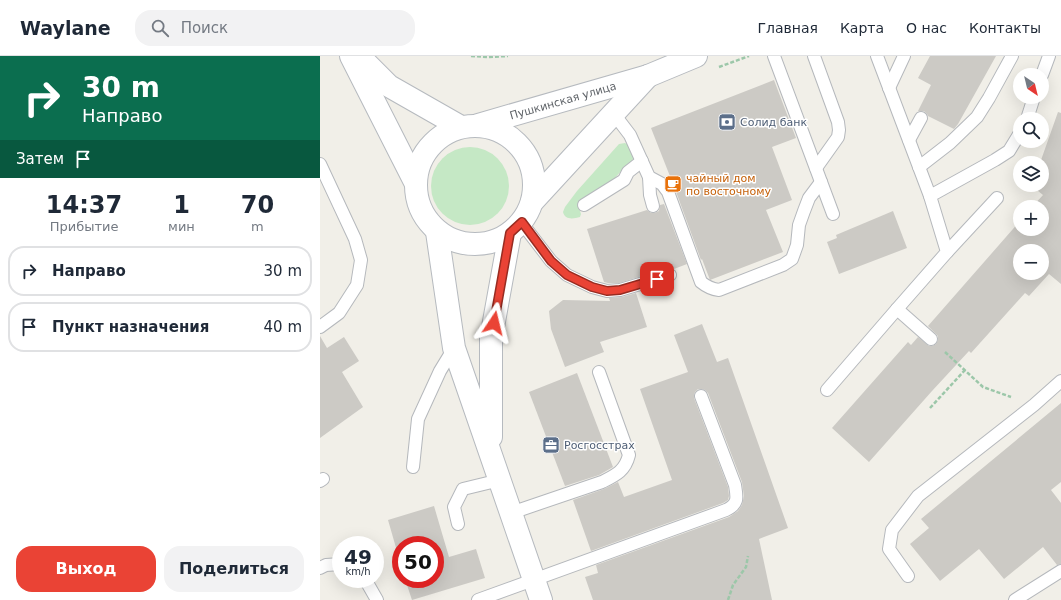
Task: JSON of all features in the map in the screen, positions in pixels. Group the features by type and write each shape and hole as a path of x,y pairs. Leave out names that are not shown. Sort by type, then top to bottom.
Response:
{"main road":[{"path":"351,56 415,182"},
{"path":"359,56 389,86 469,126 504,132 524,151 534,175 532,202 528,213 516,228 486,244 460,243 437,232 424,218 417,200 415,182 419,163 429,146 444,134 469,126"},
{"name":"Пушкинская улица","path":"532,202 648,76 673,60 696,56"},
{"name":"Пушкинская улица","path":"469,126 648,76"},
{"path":"491,454 491,338 516,228"},
{"path":"437,232 454,348 541,600"}],"lane":[{"path":"774,56 833,214"},
{"path":"814,56 838,122 839,130 838,137 816,168"},
{"path":"877,56 930,196 947,252"},
{"path":"889,88 904,56"},
{"path":"919,167 950,143 977,117 1012,56"},
{"path":"1045,68 1049,56"},
{"path":"614,114 630,135 650,177 650,195 653,206"},
{"path":"909,140 921,118"},
{"path":"930,196 995,160 1009,151 1013,144"},
{"path":"584,205 624,180 628,172 642,161"},
{"path":"320,164 355,239 361,260 357,285 339,314 320,328"},
{"path":"650,177 662,184 668,192 701,282 712,290 719,290 783,265 792,259 797,245 799,225 804,211 809,198 821,182"},
{"path":"827,390 897,308 998,198"},
{"path":"516,228 567,275 592,287 607,291 620,290 670,275"},
{"path":"897,308 931,339"},
{"path":"413,467 418,419 440,371 454,348"},
{"path":"511,513 602,482 613,476 626,464 629,455 599,372"},
{"path":"908,576 889,549 892,530 918,496 1034,405 1061,381"},
{"path":"478,600 498,596 534,580 732,507 736,502 737,495 735,485 701,396"},
{"path":"458,524 454,507 463,490 500,480"},
{"path":"320,568 326,565 332,565"},
{"path":"1015,600 1061,571"},
{"path":"370,588 377,600"}],"path":[{"path":"471,56 508,56"},
{"path":"931,339 983,387"},
{"path":"930,408 965,370"},
{"path":"728,600 733,585 746,567 748,556"}],"green space":[{"path":"625,143 628,145 634,157 632,161 612,181 579,208 581,214 580,217 567,218 563,212 577,191 619,144"},
{"path":"470,147 485,150 497,159 506,171 509,186 506,201 497,213 485,222 470,225 455,222 443,213 434,201 431,186 434,171 443,159 455,150"}],"building":[{"path":"930,56 996,56 954,129 928,116 924,111 918,111 931,85 918,78"},
{"path":"774,80 796,138 772,147 792,200 766,210 783,252 710,280 651,128"},
{"path":"1058,112 1061,113 1061,284 1049,274 1049,244 1013,244 1013,280 1044,280 1029,296 1025,293 971,353 969,351 869,462 832,428 908,342 911,345 918,337 929,346 936,344 938,336 928,326 1013,229 1013,236 1049,236 1049,200 1038,200 1043,195 1039,192 1049,192 1049,156 1042,156 1045,148 1049,148 1049,138"},
{"path":"664,204 687,264 674,269 668,268 619,283 604,282 587,229 647,210 651,213 655,213 659,211 660,205"},
{"path":"893,211 907,248 839,274 827,242 837,238 836,235"},
{"path":"636,293 647,327 600,342 604,352 565,367 551,329 549,311 563,300 610,301 609,298 622,297"},
{"path":"702,324 717,362 728,358 788,528 759,539 772,600 593,600 585,577 598,573 596,565 729,517 738,511 742,505 744,496 742,482 708,393 702,389 698,389 695,392 694,398 728,487 728,500 591,551 573,500 604,489 618,482 624,497 672,480 640,389 688,372 674,335"},
{"path":"320,336 327,348 344,337 359,361 342,372 363,407 320,438"},
{"path":"577,373 613,467 599,475 565,486 529,392"},
{"path":"1061,403 1061,482 1051,490 1061,503 1061,564 1057,565 1043,547 1004,579 979,549 940,581 910,544 929,528 921,519"},
{"path":"434,506 443,536 393,536 388,520"},
{"path":"444,540 449,557 476,549 485,578 412,600 408,588 444,588"}],"place":[{"name":"Солид банк","path":"727,122"},
{"name":"чайный дом по восточному","path":"673,184"},
{"name":"Росгосстрах","path":"551,445"}],"route":[{"path":"494,323 510,233 522,222 551,261 567,275 592,287 607,291 620,290 657,279"}]}
